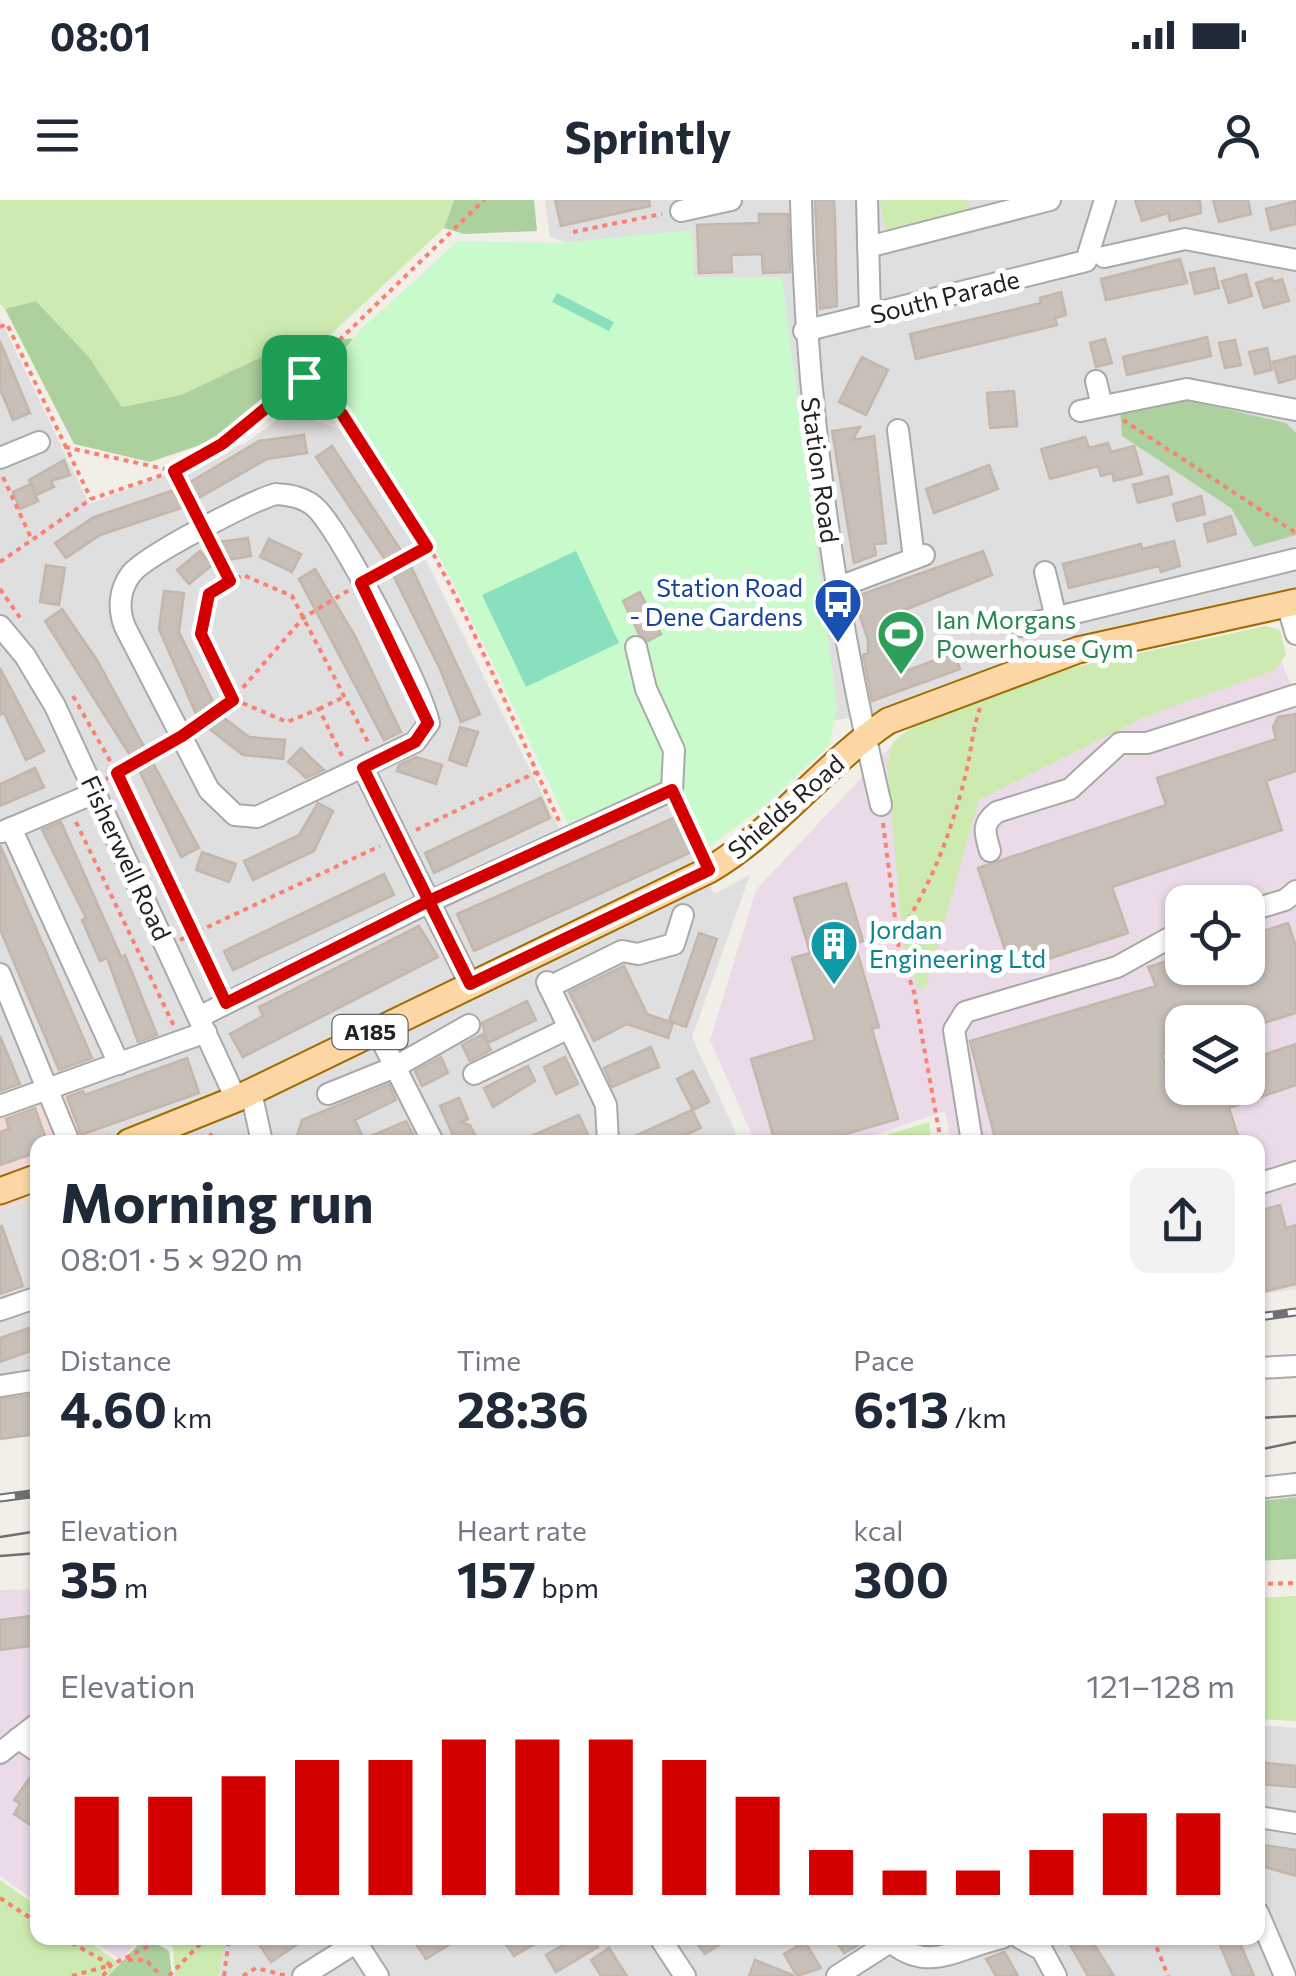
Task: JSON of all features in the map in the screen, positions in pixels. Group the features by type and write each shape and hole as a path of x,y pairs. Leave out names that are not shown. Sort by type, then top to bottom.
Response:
{"main road":[{"name":"Shields Road","path":"146,1135 243,1095 709,870 745,849 865,737 888,721 1078,650 1292,603"},
{"path":"0,1191 30,1180"}],"street":[{"path":"681,210 730,200"},
{"name":"Station Road","path":"801,200 804,331 836,588 881,805"},
{"path":"867,200 870,315"},
{"path":"868,246 1050,200"},
{"path":"1095,259 1105,200"},
{"name":"South Parade","path":"804,331 1185,239 1296,260"},
{"path":"1096,381 1102,406"},
{"path":"1080,411 1187,389 1296,410"},
{"path":"836,588 919,557 898,430"},
{"path":"0,458 39,442"},
{"path":"265,498 303,498 318,510 361,583 428,723 415,742 272,813 235,815 210,790 125,626 120,602 123,586 143,562 202,531 265,498"},
{"path":"1022,626 1296,559"},
{"path":"1045,572 1056,618"},
{"path":"1292,603 1296,634"},
{"name":"Fisherwell Road","path":"0,626 39,676 95,788 202,1024 243,1095 259,1135"},
{"path":"0,1106 181,1041 226,1003 431,900 672,790 674,750 646,688 636,647"},
{"path":"990,851 984,830 987,820 997,812 1070,789 1120,743 1147,743 1296,695"},
{"path":"364,767 470,984"},
{"path":"95,788 68,805 5,831 119,1064"},
{"path":"1265,906 1285,900 1296,891"},
{"path":"608,1135 609,1113 548,985 622,951 638,954 674,944 683,915"},
{"path":"971,1135 954,1030 966,1012 1117,966 1165,940"},
{"path":"0,974 65,1135"},
{"path":"328,1094 395,1067 470,1025"},
{"path":"474,1074 569,1028"},
{"path":"376,1029 429,1135"},
{"path":"1265,1182 1296,1172"},
{"path":"0,1310 30,1300"},
{"path":"1265,1368 1296,1366"},
{"path":"0,1386 30,1381"},
{"path":"1265,1487 1296,1484"},
{"path":"0,1753 30,1729"},
{"path":"18,1738 30,1746"},
{"path":"1265,1818 1296,1822"},
{"path":"1265,1930 1285,1976"},
{"path":"303,1976 352,1945"},
{"path":"362,1945 378,1976"},
{"path":"665,1945 685,1976"},
{"path":"837,1976 881,1945"},
{"path":"893,1945 901,1954 934,1962 982,1945"},
{"path":"1033,1945 1042,1950 1056,1976"}],"path":[{"path":"0,562 91,499 174,471 222,444 304,377 484,200"},
{"path":"573,232 681,210"},
{"path":"0,327 8,324 91,499"},
{"path":"304,377 342,414 427,547 567,837"},
{"path":"1102,406 1296,533"},
{"path":"65,447 174,471"},
{"path":"1,471 32,540"},
{"path":"174,471 230,581"},
{"path":"95,788 233,700 303,618 427,547"},
{"path":"344,697 287,722 233,700 201,634 209,594 243,575 292,596 344,697 364,767"},
{"path":"0,589 32,635"},
{"path":"897,936 941,856 966,774 970,734 990,680"},
{"path":"72,696 117,773 226,1003"},
{"path":"319,709 364,767"},
{"path":"167,947 536,772"},
{"path":"672,790 709,870"},
{"path":"68,805 181,1041"},
{"path":"881,805 897,936 914,992 940,1135"},
{"path":"1265,1584 1296,1582"},
{"path":"0,1898 30,1918"},
{"path":"75,1945 111,1965"},
{"path":"72,1976 128,1960 154,1945"},
{"path":"169,1976 199,1945"},
{"path":"224,1976 228,1945"},
{"path":"1156,1945 1168,1976"},
{"path":"128,1960 146,1960 161,1976"},
{"path":"102,1976 111,1965"},
{"path":"243,1976 256,1968 286,1976"}],"shaded area":[{"path":"545,200 1296,200 1296,599 1177,624 963,700 829,721 714,289 550,237"},
{"path":"0,318 89,504 244,444 288,412 343,430 400,508 561,832 666,785 714,894 750,875 692,1037 737,1135 100,1135 81,1081 0,1109"},
{"path":"1273,639 1296,698 1296,1289 1265,1294 1265,1135 950,1135 945,1111 875,1135 752,1135 710,1040 756,890 893,744"},
{"path":"82,1081 100,1135 30,1135 30,1200 0,1210 0,1109"},
{"path":"30,1200 30,1369 0,1375 0,1210"},
{"path":"30,1589 30,1897 0,1876 0,1590"},
{"path":"1265,1726 1296,1728 1296,1976 188,1976 221,1945 1265,1945"},
{"path":"99,1945 134,1945 121,1960"}],"green space":[{"path":"0,200 454,200 444,228 324,341 289,344 181,395 122,407 89,357 36,301 5,309 0,304"},
{"path":"454,200 534,200 537,231 464,234 444,228"},
{"path":"880,200 968,200 971,211 896,232 885,228"},
{"path":"692,230 694,277 782,277 837,709 829,745 767,804 706,849 678,786 570,828 429,538 360,430 320,379 360,330 458,241 557,243"},
{"path":"557,293 614,322 609,331 552,302"},
{"path":"36,301 89,357 122,407 181,395 289,344 371,337 378,432 277,397 218,439 150,462 74,444 5,309"},
{"path":"1182,399 1286,423 1296,433 1296,535 1254,547 1231,508 1122,436 1120,409"},
{"path":"576,551 619,643 526,687 482,595"},
{"path":"1266,626 1280,630 1286,655 1275,670 1147,716 979,800 926,987 918,988 903,946 887,762 893,742 916,724 1065,669"},
{"path":"929,1122 930,1135 886,1135"},
{"path":"1296,1497 1296,1559 1265,1561 1265,1500"},
{"path":"1296,1596 1296,1721 1265,1719 1265,1598"},
{"path":"0,1880 30,1901 30,1945 93,1945 119,1963 108,1976 0,1976"},
{"path":"138,1945 159,1945 169,1951 172,1976 108,1976"},
{"path":"171,1945 224,1945 218,1976 175,1976"}],"building":[{"path":"555,200 649,200 650,206 561,226"},
{"path":"815,200 834,200 835,218 837,306 820,309"},
{"path":"1135,200 1200,200 1201,213 1170,221 1168,213 1142,221"},
{"path":"1213,200 1248,200 1251,214 1219,222"},
{"path":"1296,201 1296,224 1271,230 1266,209"},
{"path":"759,214 788,214 790,272 763,273 762,254 731,255 732,272 699,273 697,225 759,223"},
{"path":"1180,259 1187,283 1106,300 1101,279"},
{"path":"1214,268 1219,288 1195,294 1190,273"},
{"path":"1246,274 1252,296 1229,303 1222,281"},
{"path":"1272,278 1273,282 1282,279 1289,301 1264,308 1256,283"},
{"path":"1061,292 1066,315 1055,318 1057,325 916,359 910,334 1041,303 1040,298"},
{"path":"1207,337 1211,356 1127,375 1123,357"},
{"path":"1105,339 1112,363 1096,367 1090,343"},
{"path":"1235,340 1241,365 1225,368 1219,343"},
{"path":"0,341 30,413 13,420 0,389"},
{"path":"1267,348 1272,370 1255,374 1249,352"},
{"path":"1296,356 1296,378 1279,383 1273,362"},
{"path":"862,357 888,370 866,415 839,402"},
{"path":"1014,391 1017,426 990,428 987,393"},
{"path":"860,427 853,440 874,436 886,543 874,544 876,555 854,563 832,431"},
{"path":"304,435 307,453 267,459 181,508 100,535 66,558 55,543 94,517 180,488 259,441"},
{"path":"1085,437 1089,448 1108,443 1111,452 1134,446 1142,474 1114,481 1112,473 1101,476 1098,466 1050,479 1041,449"},
{"path":"332,446 410,564 480,714 461,722 440,669 386,561 316,457"},
{"path":"64,460 70,475 51,481 54,487 36,495 29,480"},
{"path":"989,465 998,489 934,513 926,489"},
{"path":"1168,476 1172,494 1138,503 1133,485"},
{"path":"31,484 38,501 20,509 13,492"},
{"path":"1201,496 1205,514 1177,521 1173,504"},
{"path":"1231,516 1236,534 1208,542 1204,524"},
{"path":"248,538 251,556 222,561 219,542"},
{"path":"269,539 301,554 292,572 260,557"},
{"path":"1174,541 1180,566 1161,572 1159,566 1069,588 1063,564 1141,544 1142,549"},
{"path":"200,551 212,565 189,584 177,570"},
{"path":"983,551 992,575 887,617 906,671 954,653 960,669 872,701 863,655 868,653 868,640 854,597"},
{"path":"46,565 65,568 59,605 40,602"},
{"path":"315,569 355,636 401,732 384,740 299,579"},
{"path":"164,591 184,593 179,632 219,714 249,737 285,740 283,759 243,755 199,721 159,629"},
{"path":"640,592 661,634 648,641 639,634 623,601"},
{"path":"62,609 97,660 199,848 181,857 138,768 45,621"},
{"path":"0,668 44,751 26,760 4,713 0,715"},
{"path":"1296,714 1296,771 1266,781 1282,830 1112,887 1128,933 1012,971 978,868 1166,805 1157,778 1276,739 1273,727 1278,717"},
{"path":"460,727 478,732 466,766 449,760"},
{"path":"301,748 324,770 306,778 288,762"},
{"path":"416,757 442,765 436,784 397,771 399,765"},
{"path":"35,768 44,787 0,806 0,784"},
{"path":"541,798 550,818 434,873 425,853"},
{"path":"318,803 333,811 314,851 253,880 244,861 299,835"},
{"path":"678,816 694,851 474,951 457,914"},
{"path":"61,822 121,957 125,955 157,1035 138,1042 107,958 100,961 82,920 86,918 42,830"},
{"path":"0,845 92,1058 59,1070 0,929"},
{"path":"202,852 236,864 229,882 196,870"},
{"path":"384,874 394,895 233,970 224,951"},
{"name":"Jordan Engineering Ltd","path":"846,883 863,941 855,944 879,1027 872,1029 898,1119 842,1135 773,1135 751,1059 815,1040 792,958 810,953 794,898"},
{"path":"1288,923 1296,946 1296,1013 1265,1023 1265,1005 1165,1005 1165,1105 1238,1105 1229,1108 1238,1135 994,1135 970,1041 1156,986 1148,967 1165,962 1165,985 1265,985 1265,930"},
{"path":"419,926 438,957 243,1057 230,1034 263,1016 259,1007"},
{"path":"699,933 717,939 686,1027 669,1021"},
{"path":"624,966 647,1014 673,1023 668,1038 627,1024 594,1041 569,992"},
{"path":"527,1001 536,1020 488,1043 482,1023"},
{"path":"483,1034 491,1050 470,1061 462,1045"},
{"path":"0,1036 20,1084 0,1091"},
{"path":"1296,1044 1296,1085 1265,1096 1265,1054"},
{"path":"651,1047 659,1067 612,1087 604,1068"},
{"path":"441,1057 448,1073 422,1086 415,1071"},
{"path":"565,1057 578,1084 556,1094 544,1067"},
{"path":"187,1058 199,1093 81,1135 67,1097 83,1091 85,1095"},
{"path":"528,1066 535,1081 493,1107 484,1088"},
{"path":"693,1071 709,1102 693,1110 677,1079"},
{"path":"389,1084 396,1100 355,1120 362,1135 297,1135 302,1120"},
{"path":"459,1098 468,1119 461,1122 470,1125 475,1135 453,1135 440,1106"},
{"path":"35,1108 45,1135 30,1135 30,1155 0,1165 0,1132 9,1129 6,1119"},
{"path":"692,1110 701,1128 686,1135 637,1135"},
{"path":"579,1115 588,1135 534,1135"},
{"path":"406,1121 413,1135 373,1135"},
{"path":"1280,1205 1286,1228 1296,1225 1296,1284 1265,1291 1265,1209"},
{"path":"0,1227 23,1286 0,1294"},
{"path":"29,1328 30,1351 0,1362 0,1338"},
{"path":"30,1395 30,1435 0,1439 0,1399"},
{"path":"30,1616 30,1646 0,1650 0,1620"},
{"path":"1265,1763 1296,1766 1296,1787 1265,1785"},
{"path":"30,1777 30,1825 14,1814 20,1804 14,1800"},
{"path":"1265,1845 1296,1850 1296,1876 1265,1867"},
{"path":"260,1945 296,1945 271,1962"},
{"path":"417,1945 449,1945 426,1959"},
{"path":"507,1945 533,1945 514,1956"},
{"path":"563,1945 598,1947 556,1972 546,1955"},
{"path":"698,1945 718,1945 705,1954"},
{"path":"807,1945 821,1968 797,1976 784,1954"},
{"path":"839,1945 858,1945 844,1953"},
{"path":"1070,1945 1094,1945 1114,1976 1088,1976"},
{"path":"1220,1945 1241,1945 1254,1976 1233,1976"},
{"path":"609,1948 627,1976 601,1976 591,1960"},
{"path":"1004,1952 1018,1976 996,1976 986,1959"},
{"path":"755,1960 793,1975 793,1976 749,1976"}],"tram line":[{"path":"1265,1418 1296,1416"},
{"path":"1265,1449 1296,1442"},
{"path":"0,1537 30,1532"},
{"path":"0,1556 30,1554"}],"railway":[{"path":"1265,1316 1296,1312"},
{"path":"0,1498 30,1494"}],"place":[{"name":"Station Road - Dene Gardens","path":"838,644"},
{"name":"Ian Morgans Powerhouse Gym","path":"901,676"},
{"name":"Jordan Engineering Ltd","path":"834,986"}],"route":[{"path":"304,377 222,444 174,471 230,581 209,594 201,634 233,700 182,736 117,773 226,1003 431,900 672,790 709,870 470,984 431,900 363,768 415,742 428,723 425,708 361,583 427,547 342,414 304,377"}]}
